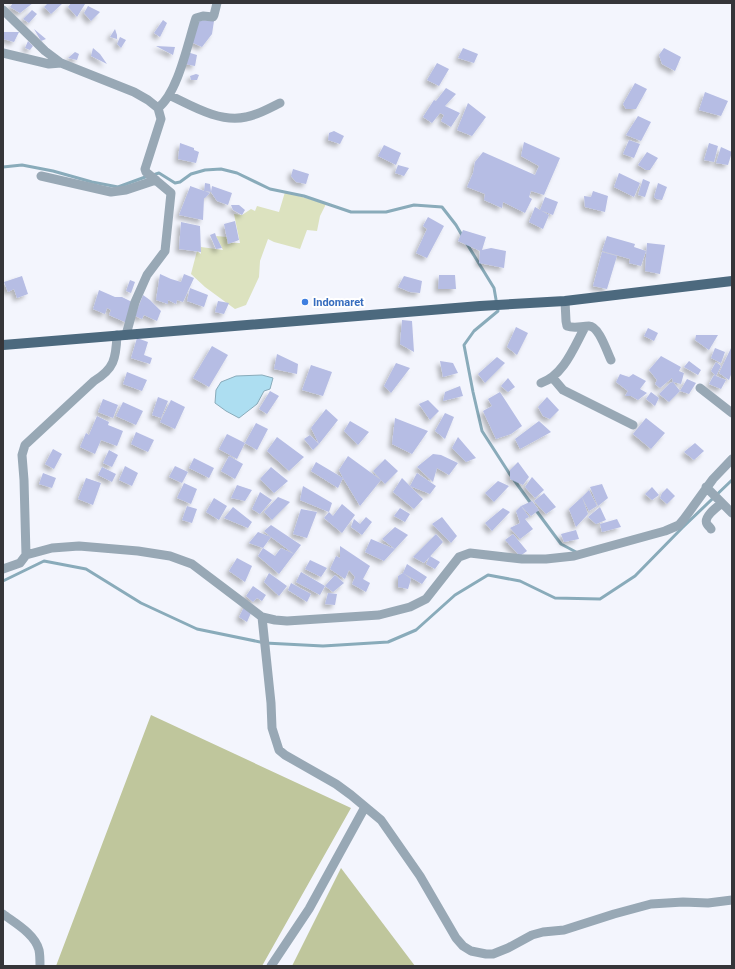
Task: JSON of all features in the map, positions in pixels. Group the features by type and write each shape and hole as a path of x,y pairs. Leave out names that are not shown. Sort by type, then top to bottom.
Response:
{"main road":[{"path":"3,345 480,306 565,301 732,281"}],"street":[{"path":"158,108 170,95 196,18 203,16 213,17 217,3"},
{"path":"3,10 52,58 134,92 158,108 161,119 145,165 146,172 171,193 165,251 151,268 144,281 121,335 112,366 104,375 94,381 29,441 24,449 22,455 26,555"},
{"path":"3,53 49,64 61,63"},
{"path":"170,95 207,112 226,118 247,117 280,103"},
{"path":"41,176 111,192 126,190 155,179"},
{"path":"565,301 567,326 575,328 593,327 599,333 611,360"},
{"path":"541,383 548,381 561,368 585,327"},
{"path":"552,377 563,390 633,425"},
{"path":"700,388 732,413"},
{"path":"3,569 20,563 26,555 52,548 79,546 138,551 170,556 192,564 262,617 287,621 380,615 410,607 426,599 459,557 470,553 522,559 574,556 665,531 679,525 709,490 732,459"},
{"path":"709,490 732,514"},
{"path":"711,529 706,521 721,502"},
{"path":"262,617 271,703 272,728 279,750 285,756 336,784 381,820 420,876 456,938 463,946 471,951 480,954 493,954 532,935 543,932 564,930 651,904 683,902 708,904 732,900"},
{"path":"271,966 309,909 365,807"},
{"path":"3,914 33,939 39,948 40,966"}],"green space":[{"path":"285,192 326,204 320,216 317,231 307,230 300,249 268,239 260,261 259,277 246,305 235,309 205,287 191,274 197,251 201,254 201,247 223,250 216,236 227,237 228,243 240,243 234,214 242,215 251,209 255,211 257,206 279,212"},
{"path":"151,715 351,808 262,966 56,966"},
{"path":"341,868 415,966 292,966"}],"water":[{"path":"262,375 273,378 270,389 264,391 257,404 239,418 215,403 216,390 221,382 236,376"}],"building":[{"path":"13,3 33,3 20,13 10,7"},
{"path":"48,3 63,3 51,14 44,7"},
{"path":"71,3 85,4 77,17 68,7"},
{"path":"88,6 100,12 91,21 84,13"},
{"path":"32,10 37,14 29,23 23,19"},
{"path":"163,20 167,23 160,37 154,33"},
{"path":"199,20 214,21 212,34 202,47 191,42"},
{"path":"34,29 46,39 41,41"},
{"path":"115,29 117,35 117,39 110,37"},
{"path":"3,32 19,32 14,42 3,39"},
{"path":"120,37 126,40 121,48 117,44"},
{"path":"28,41 33,46 30,50 25,48"},
{"path":"156,46 175,47 173,55"},
{"path":"93,48 100,54 107,64 91,56"},
{"path":"463,48 478,54 474,63 458,58"},
{"path":"664,48 681,57 675,71 662,64 659,55"},
{"path":"75,52 79,54 77,60 68,58"},
{"path":"187,52 197,55 195,66 185,64"},
{"path":"437,63 449,69 439,86 427,80"},
{"path":"196,74 199,75 197,80 191,80 190,76"},
{"path":"635,83 647,89 636,109 626,109 623,104"},
{"path":"446,88 456,94 445,106 460,113 451,127 441,121 444,115 440,113 432,123 423,117 434,100 436,101"},
{"path":"705,92 728,101 721,116 699,110"},
{"path":"468,103 486,117 472,136 457,130"},
{"path":"638,116 651,122 641,141 626,135"},
{"path":"334,131 344,136 340,144 328,140 329,133"},
{"path":"629,140 640,144 634,158 623,154"},
{"path":"524,142 560,158 544,195 531,191 529,197 532,199 525,213 503,202 502,208 484,200 485,194 467,187 473,173 475,162 483,152 535,175 539,166 521,156"},
{"path":"180,143 194,148 194,150 199,152 196,163 178,159"},
{"path":"709,143 718,146 714,162 704,160"},
{"path":"384,145 401,153 396,165 378,156"},
{"path":"721,147 732,152 728,165 716,163"},
{"path":"647,152 658,158 650,170 646,170 638,165"},
{"path":"398,165 409,168 404,176 395,173"},
{"path":"293,169 309,174 306,184 296,182 291,176"},
{"path":"619,173 640,183 634,197 614,187"},
{"path":"643,179 650,182 645,197 638,195"},
{"path":"205,183 210,184 211,192 204,191"},
{"path":"658,183 667,187 662,200 654,197"},
{"path":"190,186 210,193 204,198 203,220 179,215"},
{"path":"212,186 232,193 228,205 217,201 211,192"},
{"path":"593,191 608,196 605,212 585,207 584,196 591,197"},
{"path":"545,197 558,202 553,215 540,210"},
{"path":"231,205 239,205 245,210 242,215 233,210"},
{"path":"535,207 549,215 543,229 529,222"},
{"path":"428,217 444,226 427,258 416,253 427,229 423,226"},
{"path":"235,221 239,240 228,244 224,224"},
{"path":"181,222 200,226 201,252 179,249"},
{"path":"463,230 486,237 482,250 491,248 506,251 504,268 479,263 480,251 458,241"},
{"path":"215,233 222,248 216,249 210,235"},
{"path":"607,236 635,244 634,247 646,251 641,266 629,263 630,259 602,251"},
{"path":"647,243 665,245 660,274 645,271"},
{"path":"602,252 617,256 607,289 593,286"},
{"path":"160,274 181,282 184,274 194,278 183,302 177,300 176,304 168,300 168,304 156,300"},
{"path":"439,275 455,275 456,289 438,289"},
{"path":"22,276 28,294 17,298 14,289 8,292 4,282"},
{"path":"404,276 422,281 420,293 410,292 398,287"},
{"path":"130,280 135,282 131,293 126,291"},
{"path":"190,288 208,295 204,307 187,301"},
{"path":"99,290 115,297 122,297 134,303 127,323 109,315 111,310 107,308 105,314 93,309"},
{"path":"143,295 161,311 157,321 144,315 142,319 135,316"},
{"path":"218,301 229,303 224,314 215,312"},
{"path":"402,320 412,321 414,352 400,344"},
{"path":"516,327 528,333 517,355 507,347"},
{"path":"648,328 658,333 654,341 644,336"},
{"path":"696,335 718,335 709,350 695,340"},
{"path":"137,338 148,342 144,355 152,358 150,364 131,358"},
{"path":"212,346 228,355 209,387 193,378"},
{"path":"732,346 732,372 729,380 719,373"},
{"path":"715,348 725,352 721,363 711,358"},
{"path":"277,354 298,364 297,374 274,369"},
{"path":"661,356 681,367 679,371 684,373 681,384 673,382 672,378 660,388 655,384 657,380 649,370"},
{"path":"497,357 505,363 485,383 478,374"},
{"path":"440,361 453,363 458,373 443,377"},
{"path":"689,361 701,370 698,375 684,367"},
{"path":"716,362 721,366 716,376 711,371"},
{"path":"396,363 410,368 391,393 384,386"},
{"path":"311,365 332,372 323,396 302,390"},
{"path":"127,372 147,380 142,391 123,384"},
{"path":"620,374 629,377 633,374 646,381 640,389 647,393 638,400 631,396 625,396 628,391 616,382"},
{"path":"714,375 726,380 721,389 709,384"},
{"path":"508,378 515,387 508,392 501,386"},
{"path":"687,379 696,383 689,394 680,391"},
{"path":"673,382 680,391 669,402 659,394"},
{"path":"460,386 463,396 443,401 445,392"},
{"path":"270,391 279,396 267,414 259,409"},
{"path":"500,392 522,426 511,434 496,439 483,411 492,406 488,399"},
{"path":"651,392 659,398 655,406 646,399"},
{"path":"158,397 168,401 161,418 152,415"},
{"path":"547,397 559,410 550,419 543,416 538,407"},
{"path":"103,399 118,405 113,418 98,412"},
{"path":"171,400 185,407 175,429 160,422"},
{"path":"428,400 439,411 430,420 419,404"},
{"path":"123,402 143,411 136,425 116,416"},
{"path":"326,409 338,420 319,444 311,428"},
{"path":"445,413 454,417 445,439 435,431"},
{"path":"97,416 109,422 108,425 123,431 117,446 101,440 95,454 80,447 86,433 89,435"},
{"path":"395,418 428,431 412,454 392,444"},
{"path":"646,418 665,433 651,449 633,434"},
{"path":"350,421 369,432 358,445 344,431"},
{"path":"539,421 551,432 520,449 515,439"},
{"path":"256,423 268,429 257,450 245,443"},
{"path":"136,432 154,440 148,452 131,444"},
{"path":"227,434 245,443 237,459 219,449"},
{"path":"310,435 319,444 313,450 304,439"},
{"path":"277,437 304,457 289,471 267,451"},
{"path":"458,437 476,458 466,462 452,448"},
{"path":"695,443 704,451 694,460 684,452"},
{"path":"53,449 62,454 54,469 45,464"},
{"path":"109,450 118,455 112,467 103,463"},
{"path":"433,454 441,455 458,463 449,475 437,468 433,482 417,467"},
{"path":"229,456 243,464 235,479 221,471"},
{"path":"348,456 381,480 360,506 339,470"},
{"path":"194,458 214,468 209,478 189,468"},
{"path":"385,459 398,471 385,484 373,471"},
{"path":"316,462 343,478 338,488 311,471"},
{"path":"518,462 529,477 523,485 510,479 510,470"},
{"path":"125,466 138,473 132,486 119,480"},
{"path":"175,466 188,472 182,483 169,477"},
{"path":"102,467 116,474 112,482 98,475"},
{"path":"271,467 288,481 274,493 260,479"},
{"path":"43,473 56,478 52,488 39,484"},
{"path":"417,473 436,486 430,494 410,486"},
{"path":"532,477 544,490 535,498 525,487"},
{"path":"86,478 101,483 93,505 78,499"},
{"path":"402,478 423,499 414,509 393,492"},
{"path":"498,481 509,486 494,502 485,493"},
{"path":"184,483 197,489 191,504 177,498"},
{"path":"602,484 608,498 598,506 590,487"},
{"path":"237,485 252,490 245,501 231,498"},
{"path":"303,486 332,503 329,512 300,500"},
{"path":"652,487 659,495 652,500 645,494"},
{"path":"667,488 675,496 667,504 660,498 662,493"},
{"path":"589,490 597,506 589,511 582,497"},
{"path":"260,492 272,500 260,514 252,509"},
{"path":"544,493 556,507 546,514 534,501"},
{"path":"278,497 290,502 272,520 264,512"},
{"path":"582,497 588,514 576,527 569,509"},
{"path":"214,498 227,506 219,520 206,512"},
{"path":"532,501 539,510 531,516 521,506"},
{"path":"342,504 355,515 342,533 324,518 329,512 333,516"},
{"path":"187,506 197,509 192,523 182,520"},
{"path":"521,506 529,517 525,519 533,529 520,539 510,528 520,523 516,511"},
{"path":"233,507 252,522 248,528 224,518"},
{"path":"600,507 606,520 596,524 588,517"},
{"path":"400,508 410,514 405,522 394,516"},
{"path":"503,508 510,512 492,531 485,523"},
{"path":"301,509 317,512 307,538 293,534"},
{"path":"366,517 372,522 362,535 351,527 354,519 360,524"},
{"path":"442,517 457,536 451,543 432,524"},
{"path":"617,519 621,527 602,532 600,524"},
{"path":"271,525 301,545 279,574 258,556 263,548 275,556 281,548 294,554 264,531"},
{"path":"395,527 408,535 395,549 382,539"},
{"path":"576,530 579,539 564,542 561,534"},
{"path":"258,532 271,537 263,548 249,543"},
{"path":"436,534 443,542 424,563 413,557"},
{"path":"513,534 527,551 520,556 505,540"},
{"path":"371,539 395,549 384,561 365,552"},
{"path":"340,546 370,566 363,579 370,583 366,592 352,584 355,577 349,570 345,579 330,569 336,556 340,558"},
{"path":"430,556 440,562 435,569 426,564"},
{"path":"237,558 252,566 245,582 229,571"},
{"path":"310,560 327,568 321,577 305,569"},
{"path":"407,564 427,577 422,584 403,573"},
{"path":"301,572 325,586 320,595 296,582"},
{"path":"269,573 287,586 279,596 264,582"},
{"path":"403,573 411,579 408,589 398,587 398,576"},
{"path":"335,575 344,583 333,592 325,586"},
{"path":"291,583 311,594 307,602 288,590"},
{"path":"253,586 266,595 262,601 257,598 253,602 246,596"},
{"path":"328,593 337,594 335,605 325,604"},
{"path":"247,601 254,606 247,622 239,617"}],"waterway":[{"path":"3,167 22,165 118,187 148,176"},
{"path":"153,175 159,173 175,183 180,182 191,174 205,170 221,169 237,173 270,189 304,196 351,212 386,212 414,205 442,207 463,237"},
{"path":"467,244 494,288 498,311 474,331 464,345 482,431 532,505"},
{"path":"3,581 44,561 86,569 141,603 197,629 265,643 323,646 388,642 416,630 455,595 488,575 520,581 555,598 600,599 635,576 732,480"},
{"path":"535,509 561,544 576,552"}],"place":[{"name":"Indomaret","path":"305,302"}]}
